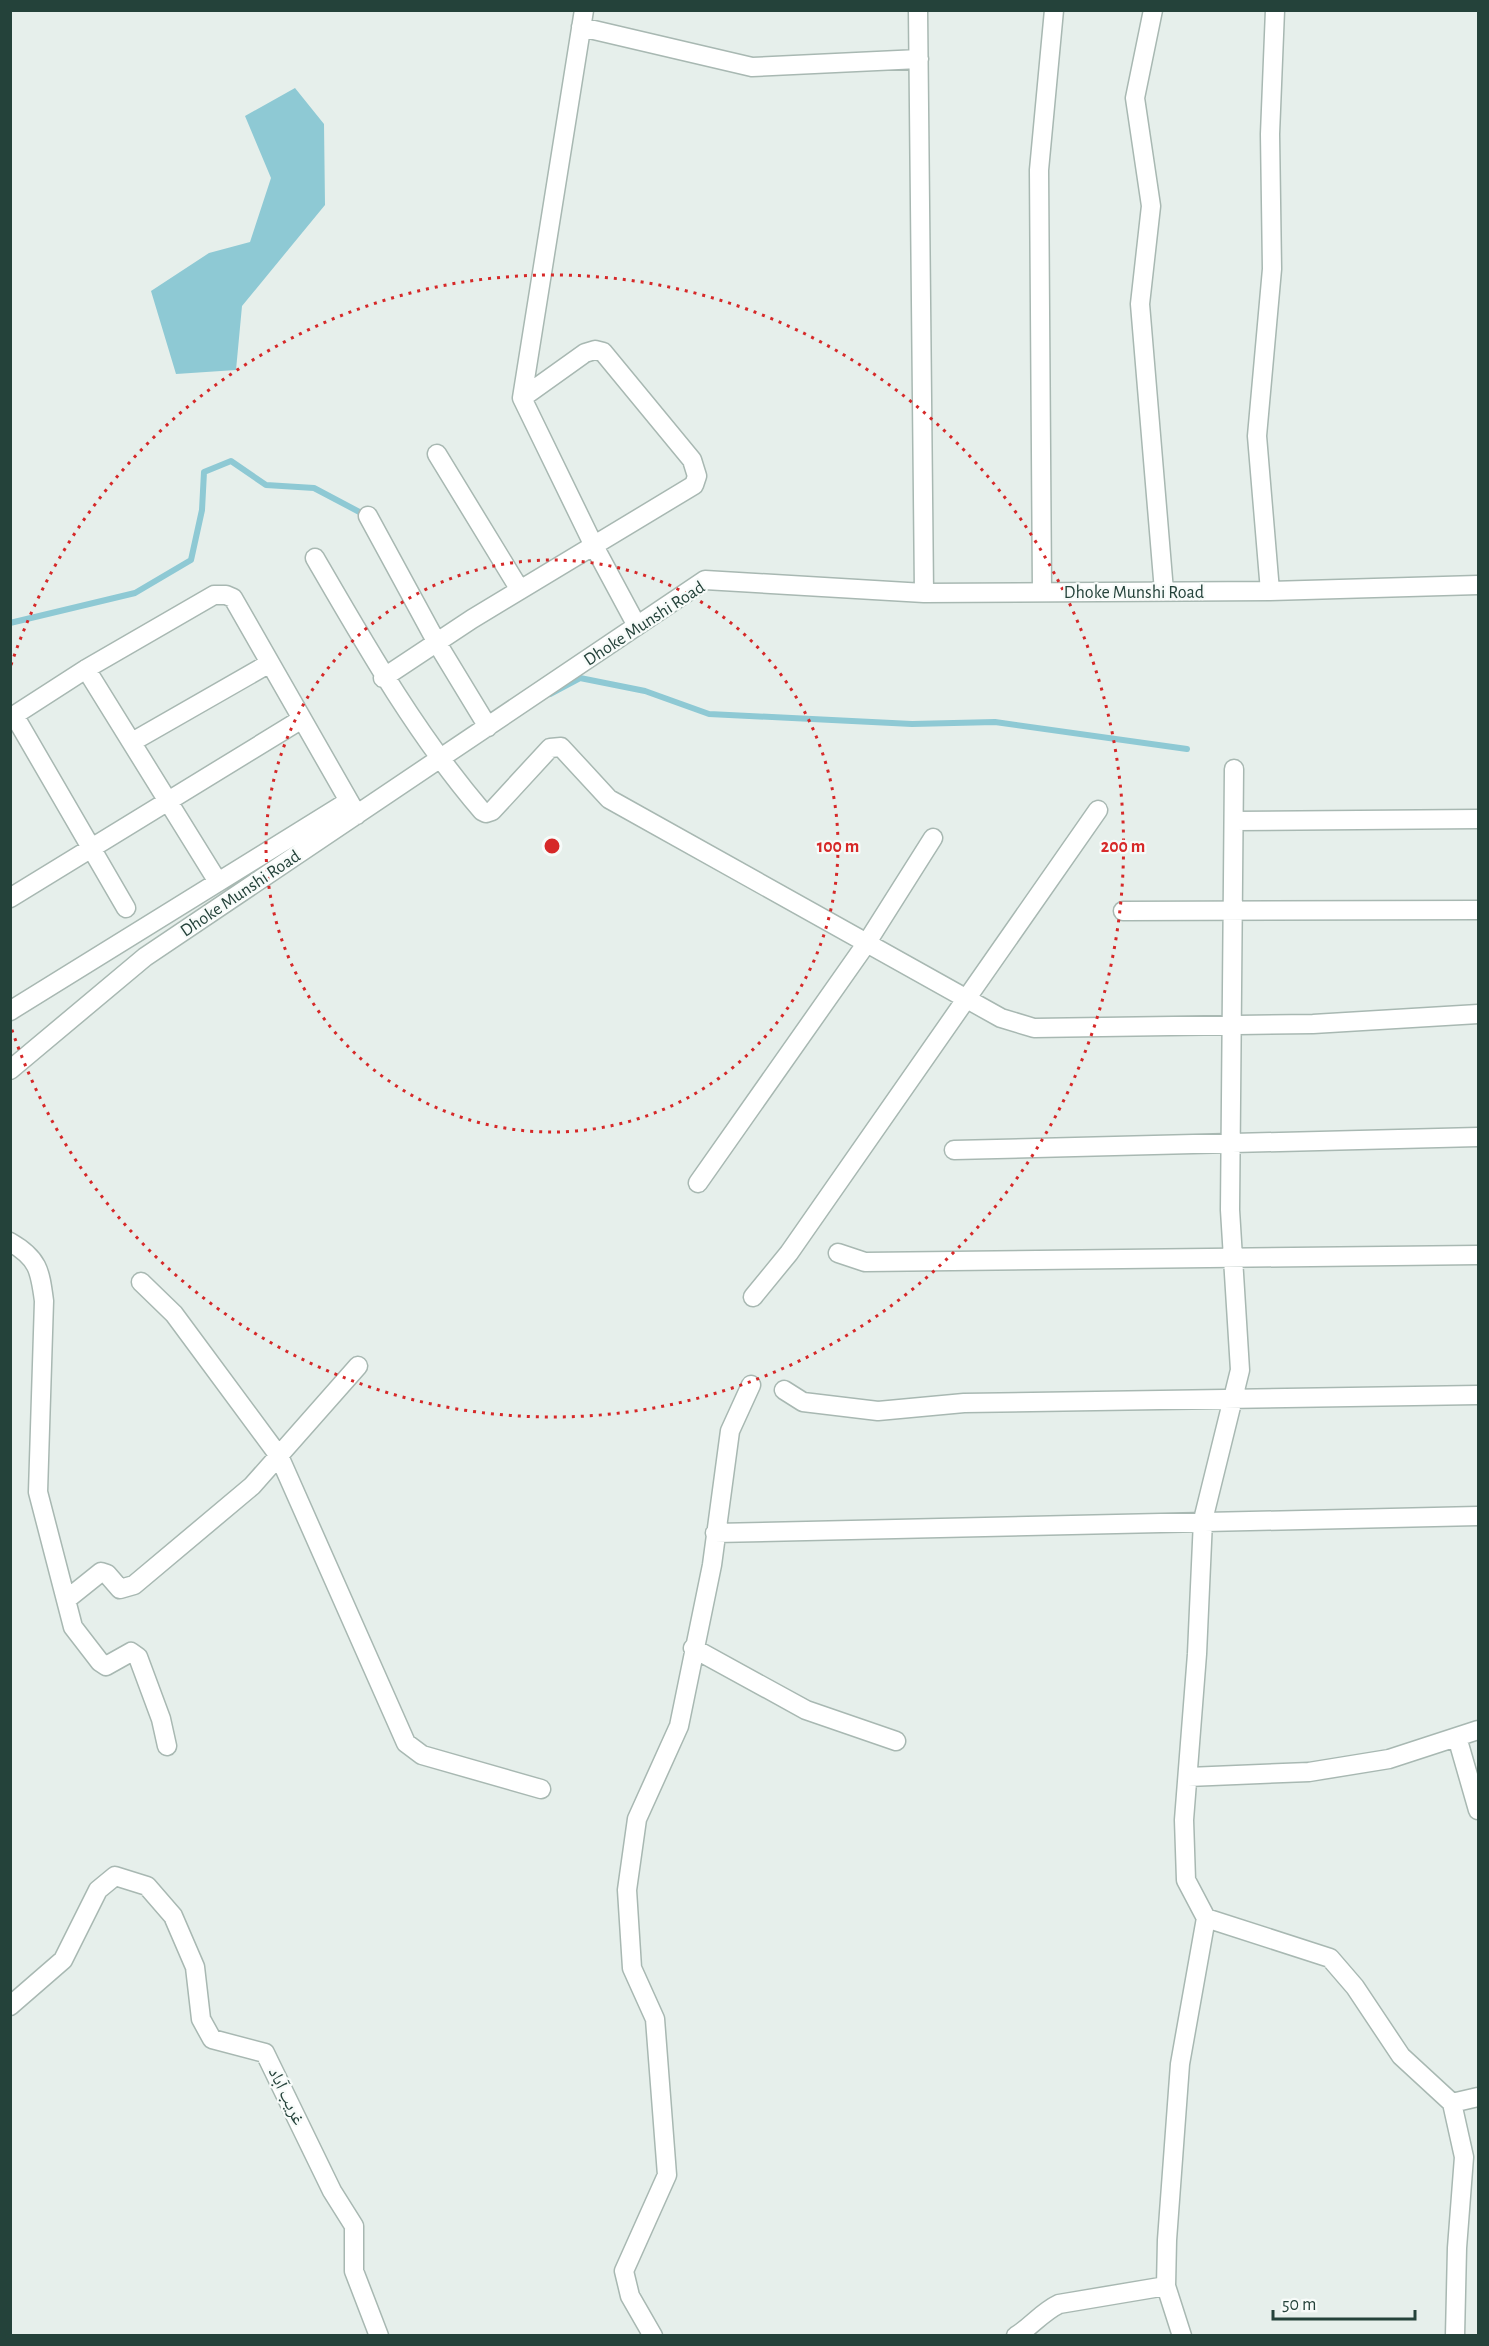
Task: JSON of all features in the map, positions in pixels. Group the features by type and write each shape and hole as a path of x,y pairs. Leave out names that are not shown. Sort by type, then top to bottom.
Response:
{"street":[{"path":"918,10 924,593"},
{"path":"1042,592 1040,170 1054,10"},
{"path":"1153,10 1135,98 1150,206 1140,304 1164,591"},
{"path":"1270,591 1257,436 1272,269 1270,134 1275,10"},
{"path":"637,626 594,546 522,398 582,19 752,67 919,59"},
{"path":"383,678 520,590 693,485 697,476 692,460 603,352 595,350 585,353 522,398"},
{"path":"437,454 520,590"},
{"path":"368,516 437,643 488,727"},
{"path":"315,558 383,678 440,760 486,813 492,811 550,748 561,747 609,799 1001,1018 1034,1028 1312,1024 1479,1014"},
{"name":"Dhoke Munshi Road","path":"10,1070 145,957 353,808 440,760 705,580 924,593 1270,591 1479,585"},
{"path":"10,1011 218,882 353,808 233,598 226,595 214,595 86,669 12,717 126,908"},
{"path":"132,742 270,663"},
{"path":"86,669 218,882"},
{"path":"10,898 302,719"},
{"path":"1182,2336 1166,2286 1180,2064 1206,1918 1186,1880 1184,1820 1203,1520 1240,1370 1233,1260 1231,1143 1234,770"},
{"path":"753,1297 789,1253 1098,810"},
{"path":"1234,820 1479,819"},
{"path":"698,1183 866,944 933,838"},
{"path":"1123,911 1479,910"},
{"path":"954,1150 1479,1137"},
{"path":"10,1242 29,1253 40,1274 44,1301 38,1492 73,1626 100,1662 106,1666 112,1665 130,1652 138,1657 161,1719 167,1746"},
{"path":"838,1253 865,1262 1233,1260 1479,1255"},
{"path":"141,1282 174,1314 279,1456 406,1743 422,1755 541,1789"},
{"path":"66,1599 101,1572 107,1574 120,1589 134,1585 252,1486 358,1366"},
{"path":"653,2336 630,2296 624,2271 667,2175 655,2019 632,1968 627,1890 637,1819 679,1726 693,1648 712,1564 730,1431 752,1385"},
{"path":"784,1389 803,1402 878,1411 964,1403 1233,1397 1479,1395"},
{"path":"715,1533 1203,1520 1479,1516"},
{"path":"693,1648 806,1710 896,1741"},
{"path":"1188,1778 1310,1772 1389,1759 1479,1730"},
{"path":"1457,1737 1479,1810"},
{"name":"غریب آباد","path":"10,2006 63,1960 98,1890 115,1876 147,1886 173,1916 195,1967 201,2019 212,2039 265,2053 282,2084 332,2192 354,2226 354,2271 380,2336"},
{"path":"1206,1918 1330,1958 1355,1987 1401,2056 1452,2103 1464,2157 1457,2248 1455,2336"},
{"path":"1452,2103 1479,2097"},
{"path":"1016,2336 1031,2326 1048,2309 1059,2304 1166,2286"}],"water":[{"path":"295,88 324,124 325,205 242,306 236,370 176,374 151,291 209,253 250,242 271,178 245,116"}],"waterway":[{"path":"10,623 135,593 191,560 202,510 204,472 231,461 266,485 314,488 367,516"},
{"path":"550,694 580,678 645,691 709,714 912,724 995,722 1187,749"}]}
